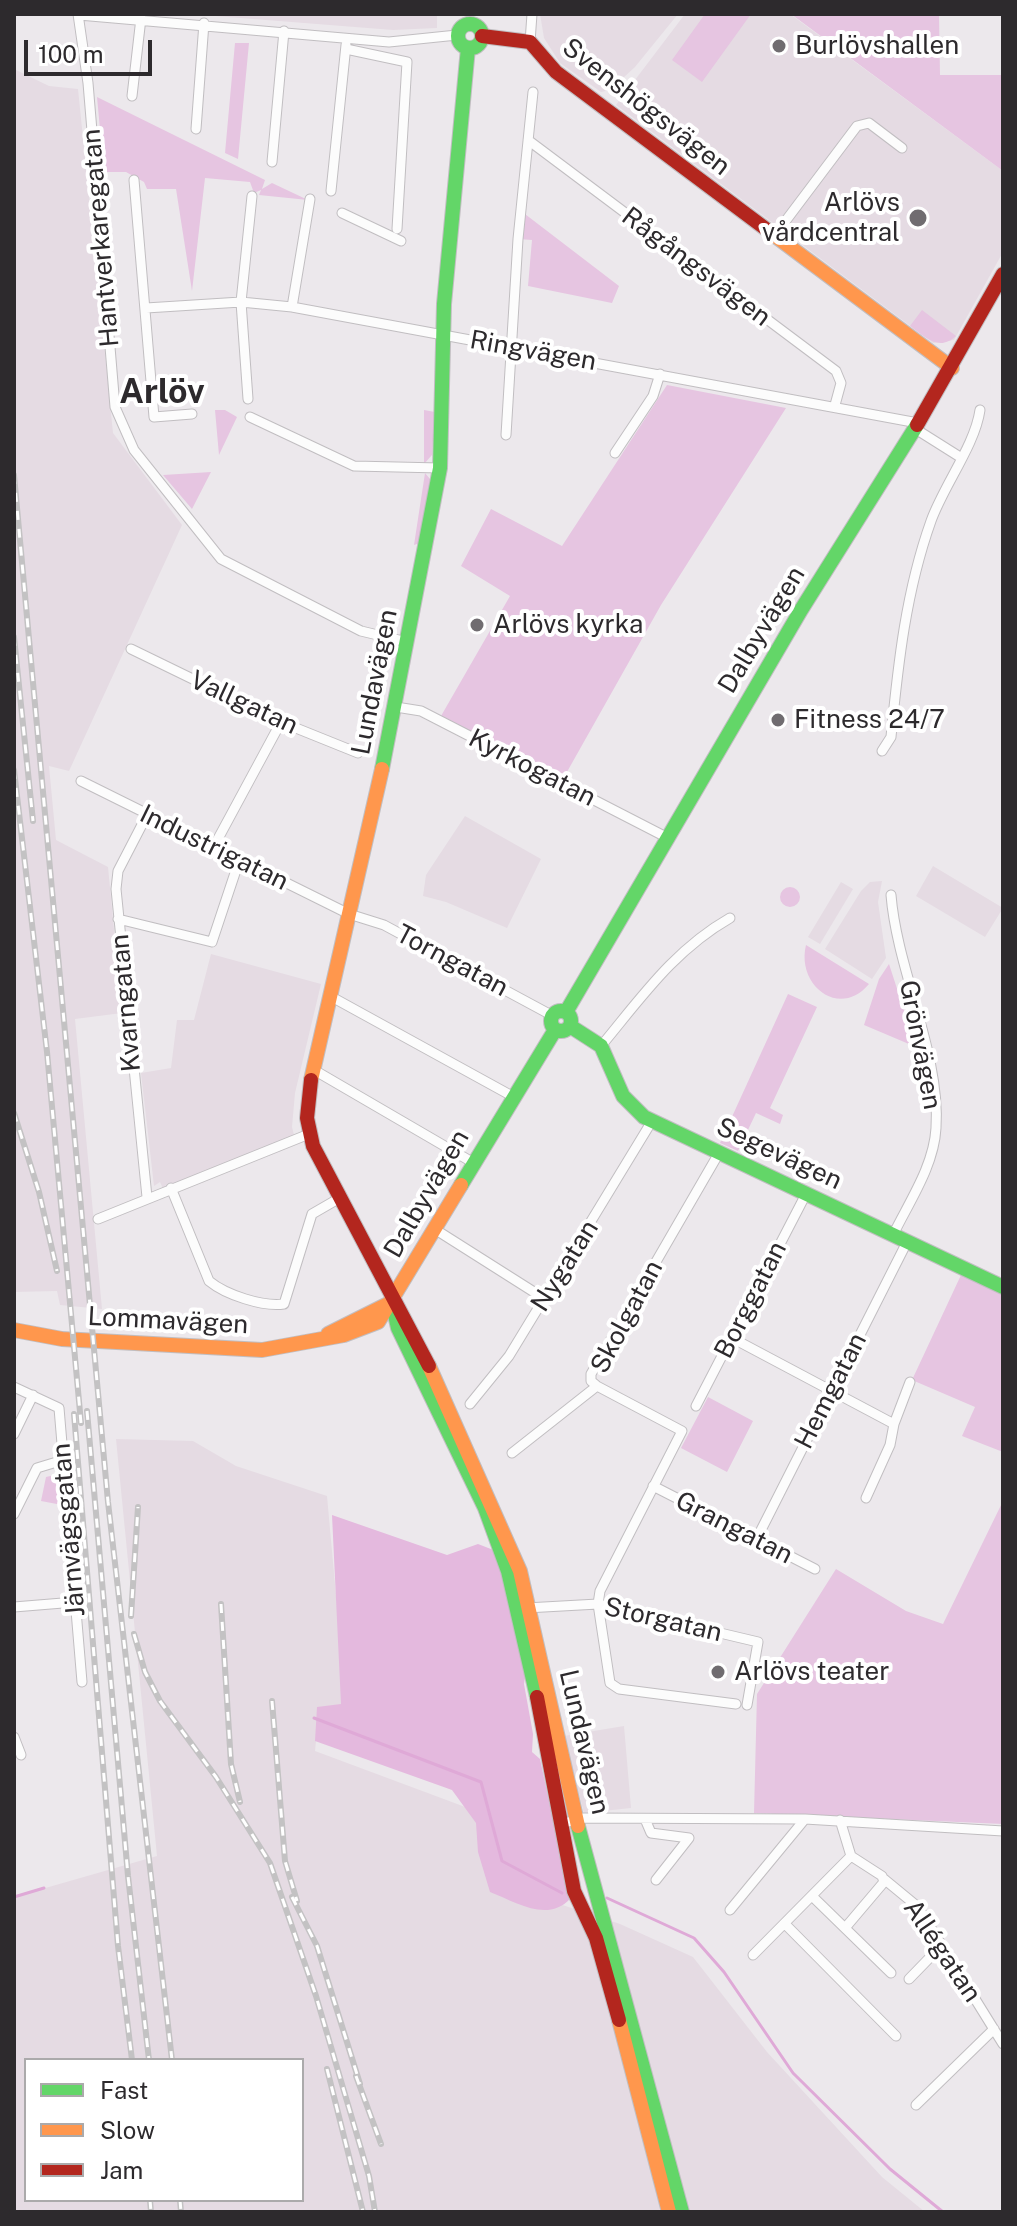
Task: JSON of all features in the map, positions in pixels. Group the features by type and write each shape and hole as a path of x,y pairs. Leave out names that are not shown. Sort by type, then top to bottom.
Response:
{"main road":[{"path":"471,19 482,36 477,45 468,48 459,42 457,35 471,19"},
{"name":"Svenshögsvägen","path":"482,36 530,42 556,72 952,368"},
{"name":"Lundavägen","path":"468,48 443,335 440,468 396,707 314,1070 308,1104 309,1134 338,1199 392,1302 398,1328 485,1508 524,1608 576,1819 682,2212"},
{"name":"Dalbyvägen","path":"392,1302 472,1162 561,1021 666,837 952,368 1003,274"},
{"path":"561,1021 601,1046"},
{"name":"Segevägen","path":"601,1046 623,1096 637,1112 652,1121 1003,1287"},
{"name":"Lommavägen","path":"14,1330 62,1339 251,1350 296,1346 344,1335 378,1322 392,1302"},
{"name":"Lundavägen","path":"524,1608 574,1891 607,1976 669,2212"}],"street":[{"path":"78,14 284,31 346,43 407,62 397,229"},
{"name":"Hantverkaregatan","path":"78,14 89,98 115,407 126,437 221,559 361,631 407,642"},
{"path":"530,42 532,14"},
{"path":"132,96 141,18"},
{"path":"196,129 204,23"},
{"path":"272,162 284,31"},
{"path":"346,43 457,35"},
{"path":"331,191 346,43"},
{"path":"506,435 533,92"},
{"path":"775,235 857,126 869,123 902,148"},
{"name":"Rågångsvägen","path":"528,140 836,371 841,383 835,405"},
{"path":"134,180 154,417 192,414"},
{"path":"248,399 241,302 252,196"},
{"path":"292,307 310,199"},
{"path":"342,213 401,241"},
{"name":"Ringvägen","path":"146,308 241,302 292,307 835,405 916,425 960,457"},
{"path":"615,453 653,396 660,374"},
{"path":"882,751 891,737 905,614 911,588 930,523 978,425 980,410"},
{"path":"250,417 354,466 440,468"},
{"name":"Vallgatan","path":"131,649 281,722 358,753"},
{"name":"Kyrkogatan","path":"396,707 421,711 666,837"},
{"path":"213,848 281,722"},
{"name":"Industrigatan","path":"81,781 349,914"},
{"name":"Kvarngatan","path":"147,815 118,871 118,919 147,1197"},
{"path":"118,919 212,942 239,861"},
{"name":"Grönvägen","path":"891,895 894,927 928,1056 936,1127 929,1159 893,1235"},
{"name":"Torngatan","path":"349,914 384,925 561,1021"},
{"path":"601,1046 668,964 693,942 730,918"},
{"path":"330,996 512,1096"},
{"path":"314,1070 472,1162"},
{"name":"Nygatan","path":"470,1404 509,1356 652,1121"},
{"path":"98,1219 309,1134"},
{"name":"Skolgatan","path":"512,1453 597,1386 591,1381 591,1374 719,1153"},
{"path":"171,1188 209,1281 217,1287 272,1306 284,1304 309,1220 315,1210 338,1199"},
{"name":"Borggatan","path":"696,1406 806,1194"},
{"path":"433,1228 545,1299"},
{"name":"Hemgatan","path":"756,1540 907,1242"},
{"path":"732,1338 894,1424"},
{"path":"866,1498 890,1445 894,1424 910,1382"},
{"path":"597,1386 682,1431 600,1591 598,1604"},
{"path":"14,1387 33,1395 14,1434"},
{"name":"Järnvägsgatan","path":"33,1395 59,1408 60,1461 82,1682"},
{"path":"14,1514 37,1468 60,1461"},
{"name":"Grangatan","path":"653,1486 815,1569"},
{"path":"14,1607 75,1602"},
{"name":"Storgatan","path":"524,1608 598,1604 758,1642 742,1704 614,1688 610,1683 598,1604"},
{"path":"14,1737 21,1755"},
{"path":"561,1824 576,1819 805,1819 1003,1831"},
{"path":"645,1819 651,1833 689,1838 656,1880"},
{"path":"730,1910 805,1819"},
{"path":"753,1955 851,1856 840,1820"},
{"name":"Allégatan","path":"851,1856 918,1907 1003,2044"},
{"name":"Allégatan","path":"845,1928 877,1894 884,1879"},
{"name":"Allégatan","path":"812,1896 891,1973"},
{"path":"785,1924 896,2036"},
{"path":"909,1979 942,1945"},
{"name":"Allégatan","path":"916,2105 994,2029"}],"shaded area":[{"path":"190,14 437,14 437,28 393,30"},
{"path":"540,14 678,14 635,67 610,90 601,92 560,63 544,38"},
{"path":"685,14 790,14 1003,171 1003,252 954,340 933,343 616,105"},
{"path":"705,14 751,14 702,82 672,60"},
{"path":"791,14 939,14 940,75 1003,75 1003,171"},
{"path":"235,43 249,43 238,159 225,153"},
{"path":"14,69 49,86 78,89 113,433 182,525 69,771 49,766 56,840 108,867 122,1013 75,1019 102,1309 60,1305 57,1291 14,1292"},
{"path":"97,97 265,180 262,189 272,183 308,200 259,195 261,190 254,193 250,182 205,178 192,291 176,189 147,189 144,182 126,172 104,172"},
{"path":"521,211 619,286 612,303 528,286 532,240 518,239"},
{"path":"922,310 956,336 950,341 938,343 910,326"},
{"path":"667,385 786,408 661,605 563,779 441,716 510,596 461,566 491,509 562,546"},
{"path":"215,410 225,410 237,417 219,455"},
{"path":"424,410 435,412 432,455 424,464"},
{"path":"211,472 192,509 163,475"},
{"path":"425,473 430,479 420,543 414,545"},
{"path":"465,816 541,859 507,928 446,902 423,896 426,875"},
{"path":"933,866 1003,908 985,937 916,896"},
{"path":"882,881 878,902 886,958 872,979 825,949 861,891 870,882"},
{"path":"841,882 853,889 820,944 808,937"},
{"path":"790,887 797,890 800,897 797,904 790,907 783,904 780,897 783,890"},
{"path":"806,945 869,984 858,994 846,998 834,998 823,993 808,973"},
{"path":"211,954 321,984 295,1093 292,1127 295,1139 164,1191 160,1182 154,1186 141,1073 171,1068 177,1020 194,1020"},
{"path":"889,964 916,1047 864,1025 879,979"},
{"path":"788,994 817,1007 770,1108 783,1115 780,1124 756,1113 738,1151 720,1143"},
{"path":"961,1275 1003,1294 1003,1452 962,1436 975,1407 912,1380"},
{"path":"708,1397 753,1421 727,1472 681,1448"},
{"path":"116,1439 193,1441 236,1466 327,1496 346,1706 319,1710 315,1751 476,1811 523,1892 620,1924 693,1957 767,2052 882,2177 925,2212 14,2212 14,1897 157,1856"},
{"path":"59,1474 62,1505 41,1501 46,1477"},
{"path":"1003,1501 1003,1824 754,1813 757,1694 836,1569 906,1611 943,1624"},
{"path":"332,1515 447,1555 478,1544 496,1551 527,1662 524,1684 533,1734 532,1752 540,1759 570,1899 561,1906 541,1910 490,1892 478,1852 476,1823 452,1790 315,1741 317,1707 341,1704"},
{"path":"624,1726 631,1808 584,1813 564,1736"}],"waterway":[{"path":"314,1718 481,1782 502,1861 562,1893"},
{"path":"14,1897 44,1888"},
{"path":"607,1898 694,1938 724,1972 793,2073 890,2169 943,2212"}],"railway":[{"path":"14,475 108,1502 172,2058"},
{"path":"14,637 33,821"},
{"path":"14,770 47,1052 81,1423"},
{"path":"14,1113 39,1192 57,1271"},
{"path":"87,1411 128,1876 149,2058"},
{"path":"74,1414 118,1946 132,2058"},
{"path":"131,1616 138,1507"},
{"path":"221,1604 231,1764 240,1802"},
{"path":"134,1634 145,1672 160,1701 216,1777 270,1863 316,1996 369,2176 375,2212"},
{"path":"272,1701 285,1861 297,1901"},
{"path":"292,1897 317,1946 360,2084"},
{"path":"327,2069 363,2212"},
{"path":"356,2076 381,2144"},
{"path":"150,2202 151,2212"},
{"path":"180,2202 181,2212"}],"traffic: fast":[{"path":"470,24 479,27 482,36 479,45 470,48 461,45 458,36 461,27 470,24"},
{"path":"382,769 440,468 444,304 468,48"},
{"path":"566,1012 801,610 917,425"},
{"path":"561,1011 568,1014 571,1021 568,1028 561,1031 554,1028 551,1021 554,1014 561,1011"},
{"path":"570,1026 601,1046 623,1096 644,1117 1003,1287"},
{"path":"461,1185 555,1030"},
{"path":"393,1306 398,1328 485,1508 508,1571 537,1697"},
{"path":"578,1826 682,2212"}],"traffic: slow":[{"path":"774,235 952,368"},
{"path":"311,1080 382,769"},
{"path":"14,1330 62,1339 262,1350 344,1335 378,1322 461,1185"},
{"path":"328,1334 392,1302"},
{"path":"429,1366 520,1571 578,1826"},
{"path":"619,2020 669,2212"}],"traffic: jam":[{"path":"482,36 530,42 556,72 774,235"},
{"path":"917,425 1003,274"},
{"path":"311,1080 307,1118 313,1146 429,1366"},
{"path":"537,1697 574,1891 596,1938 619,2020"}],"place":[{"name":"Burlövshallen","path":"779,46"},
{"name":"Arlövs vårdcentral","path":"918,218"},
{"name":"Arlövs kyrka","path":"477,625"},
{"name":"Fitness 24/7","path":"778,720"},
{"name":"Arlövs teater","path":"718,1672"}],"district":[{"name":"Arlöv","path":"162,393"}]}
